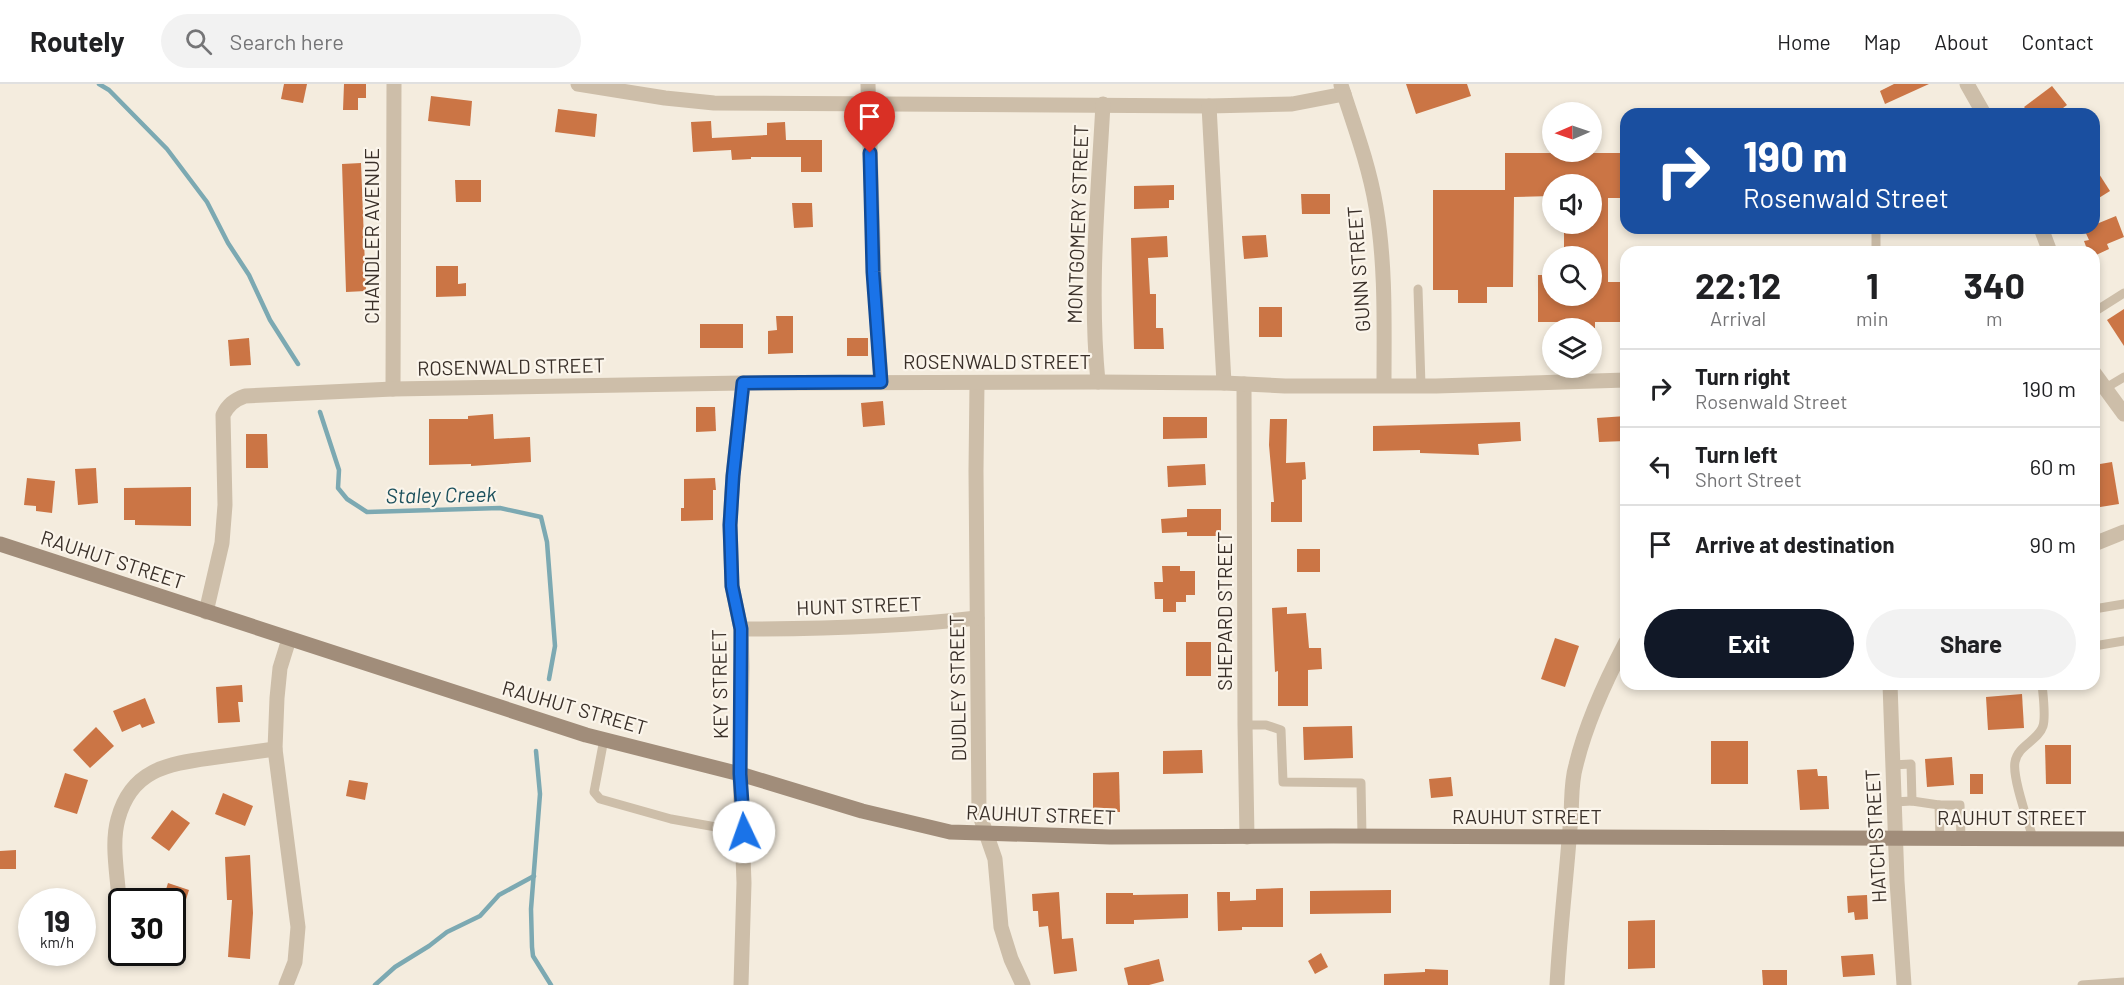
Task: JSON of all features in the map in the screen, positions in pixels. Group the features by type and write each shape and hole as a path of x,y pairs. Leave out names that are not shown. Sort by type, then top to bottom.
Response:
{"main road":[{"name":"RAUHUT STREET","path":"0,544 604,739 740,774 889,819 950,832 1110,837 2124,839"}],"street":[{"name":"CHANDLER AVENUE","path":"393,389 394,84"},
{"path":"578,84 665,99 714,103 1209,106 1292,104 1342,89"},
{"path":"868,84 873,272 881,382"},
{"path":"1967,84 1981,108"},
{"name":"GUNN STREET","path":"1342,89 1363,150 1379,228 1383,275 1384,385"},
{"name":"MONTGOMERY STREET","path":"1098,382 1094,323 1095,243 1103,104"},
{"path":"1209,106 1224,383"},
{"name":"ROSENWALD STREET","path":"206,612 222,543 225,505 223,415 228,406 245,396 393,389 743,383 1098,382 1420,386 1620,380"},
{"name":"DUDLEY STREET","path":"977,382 980,813 995,859 1001,927 1011,959 1023,985"},
{"name":"KEY STREET","path":"741,985 744,832 740,774 741,629 732,586 730,525 743,383"},
{"path":"2100,383 2124,414"},
{"name":"SHEPARD STREET","path":"1244,384 1247,837"},
{"path":"2100,542 2124,532"},
{"name":"HUNT STREET","path":"741,629 837,629 919,625 977,618"},
{"path":"286,985 295,962 298,927 275,750 280,668 289,639"},
{"path":"1557,985 1571,790 1575,766 1593,714 1620,655"},
{"name":"HATCH STREET","path":"1890,690 1897,881 1904,985"},
{"path":"118,888 115,838 117,820 124,802 141,780 157,769 174,763 275,750"}],"lane":[{"path":"1418,289 1420,386"},
{"path":"2100,308 2124,293"},
{"path":"2104,389 2124,377"},
{"path":"2100,608 2124,604"},
{"path":"2100,645 2124,641"},
{"path":"2033,838 2017,783 2014,763 2020,749 2031,741 2043,726 2042,690"},
{"path":"1245,725 1266,725 1281,730 1283,782 1361,783 1362,836"},
{"path":"604,739 594,792 600,798 671,819 744,832"},
{"path":"1892,765 1911,764 1912,801"},
{"path":"1894,802 1912,801 1960,805 1961,838"},
{"path":"1939,805 1940,838"},
{"path":"2082,985 2124,982"}],"building":[{"path":"284,84 307,84 303,103 281,99"},
{"path":"344,84 366,84 366,98 358,98 358,110 343,110"},
{"path":"1406,84 1467,84 1471,96 1416,114"},
{"path":"1894,84 1929,84 1885,104 1880,91"},
{"path":"2052,86 2067,105 2063,108 2024,107"},
{"path":"431,96 472,101 470,126 428,121"},
{"path":"558,109 597,114 595,137 555,132"},
{"path":"711,121 712,138 767,135 767,123 785,122 786,140 822,140 822,172 801,172 801,157 751,157 751,159 732,160 731,150 693,152 691,122"},
{"path":"1505,153 1542,153 1542,162 1602,162 1602,153 1620,153 1620,198 1608,198 1608,282 1620,282 1620,322 1602,322 1602,318 1542,318 1542,322 1538,322 1538,275 1542,275 1542,306 1602,306 1602,246 1564,246 1564,234 1602,234 1602,174 1542,174 1542,196 1514,197 1513,287 1487,287 1487,303 1458,303 1458,290 1433,290 1433,190 1505,190"},
{"path":"361,163 366,291 346,292 342,164"},
{"path":"2100,175 2110,191 2100,197"},
{"path":"455,180 481,180 481,202 456,202"},
{"path":"1174,185 1174,200 1169,200 1169,208 1134,209 1134,186"},
{"path":"1301,194 1330,194 1330,214 1302,214"},
{"path":"792,203 812,203 813,227 794,228"},
{"path":"2116,216 2124,237 2107,244 2109,249 2100,253 2100,246 2086,246 2084,241 2089,240 2086,234 2100,234 2100,223"},
{"path":"1266,235 1268,257 1244,259 1242,236"},
{"path":"1167,236 1168,257 1148,258 1150,294 1156,294 1156,328 1163,328 1164,349 1134,349 1131,238"},
{"path":"436,266 458,266 458,284 466,283 466,296 436,297"},
{"path":"1259,307 1282,307 1282,337 1259,337"},
{"path":"2124,309 2124,346 2107,320"},
{"path":"776,316 793,316 793,353 768,354 768,331 777,330"},
{"path":"700,324 743,324 743,348 700,348"},
{"path":"249,338 251,365 230,366 228,340"},
{"path":"847,338 868,338 868,356 847,356"},
{"path":"883,401 885,425 863,427 861,403"},
{"path":"696,407 715,407 716,431 696,432"},
{"path":"493,414 494,439 530,437 531,462 471,466 471,464 429,465 429,419 468,419 468,416"},
{"path":"1620,416 1620,441 1599,442 1597,418"},
{"path":"1163,417 1207,417 1207,438 1163,439"},
{"path":"1270,419 1287,419 1286,463 1305,462 1306,479 1302,480 1302,522 1271,522 1271,502 1274,502 1269,445"},
{"path":"1520,422 1521,441 1478,444 1479,455 1420,453 1420,450 1373,451 1373,426"},
{"path":"246,434 267,434 268,468 246,468"},
{"path":"2112,462 2119,504 2100,507 2100,464"},
{"path":"1205,464 1206,485 1168,487 1167,466"},
{"path":"96,468 98,503 78,505 75,469"},
{"path":"27,478 55,481 52,513 36,511 36,506 24,505"},
{"path":"715,478 713,520 681,521 681,508 684,508 684,479"},
{"path":"191,487 191,526 135,525 135,520 124,520 124,488"},
{"path":"1187,509 1221,509 1221,536 1187,536 1187,532 1162,533 1161,519 1187,517"},
{"path":"1297,549 1320,549 1320,572 1297,572"},
{"path":"1162,566 1180,566 1180,571 1195,571 1195,595 1186,595 1186,602 1176,602 1176,612 1163,612 1163,599 1155,599 1154,582 1163,582"},
{"path":"1287,607 1287,614 1306,613 1309,648 1321,648 1322,669 1308,670 1308,706 1278,706 1278,671 1275,672 1272,608"},
{"path":"1555,638 1579,646 1565,687 1541,679"},
{"path":"1186,642 1211,642 1211,676 1186,676"},
{"path":"242,685 243,702 238,702 240,722 218,723 216,687"},
{"path":"2022,694 2024,728 1988,730 1986,697"},
{"path":"145,698 155,723 142,728 140,724 122,732 113,711"},
{"path":"1352,726 1353,758 1304,760 1303,727"},
{"path":"96,727 114,746 90,768 73,750"},
{"path":"1711,741 1748,741 1748,784 1711,784"},
{"path":"2045,745 2071,745 2071,784 2046,784"},
{"path":"1202,750 1203,773 1163,774 1163,751"},
{"path":"1952,757 1954,785 1927,787 1925,759"},
{"path":"1817,769 1818,776 1827,776 1829,809 1800,810 1797,770"},
{"path":"1119,772 1120,812 1093,812 1093,773"},
{"path":"65,773 88,780 77,814 54,807"},
{"path":"1970,774 1983,774 1983,794 1970,794"},
{"path":"1451,777 1453,796 1431,798 1429,779"},
{"path":"349,780 368,783 365,800 346,796"},
{"path":"223,793 253,806 245,826 215,814"},
{"path":"172,810 190,823 169,851 151,838"},
{"path":"16,850 16,869 0,869 0,851"},
{"path":"250,855 253,913 250,959 228,957 232,900 227,900 225,857"},
{"path":"168,883 183,888 166,888"},
{"path":"1283,888 1283,927 1242,927 1242,930 1218,931 1217,892 1230,892 1230,901 1256,900 1256,889"},
{"path":"1391,890 1391,913 1310,914 1310,891"},
{"path":"1059,892 1062,939 1073,938 1077,971 1054,974 1048,926 1039,927 1038,911 1033,911 1032,894"},
{"path":"1106,893 1188,894 1188,918 1134,920 1134,924 1106,924"},
{"path":"1867,895 1868,919 1855,920 1854,912 1848,913 1847,896"},
{"path":"1655,920 1655,968 1628,969 1628,921"},
{"path":"1321,953 1328,967 1315,974 1308,961"},
{"path":"1873,954 1875,975 1843,977 1841,956"},
{"path":"1159,959 1164,981 1149,985 1128,985 1124,968"},
{"path":"1425,969 1448,970 1448,985 1384,985 1384,974 1425,972"},
{"path":"1762,970 1787,970 1787,985 1763,985"}],"waterway":[{"name":"Staley Creek","path":"99,84 109,90 167,149 207,202 228,243 249,275 270,320 298,364"},
{"name":"Staley Creek","path":"320,412 339,470 338,488 347,499 367,512 500,508 541,517 547,542 555,646 549,679"},
{"name":"Staley Creek","path":"536,751 540,794 531,909 532,947 533,956 551,985"},
{"path":"375,985 395,967 447,932 480,916 499,895 534,876"}],"route":[{"path":"744,832 740,774 741,629 732,586 730,525 743,383 881,382 873,272 870,153"}]}
